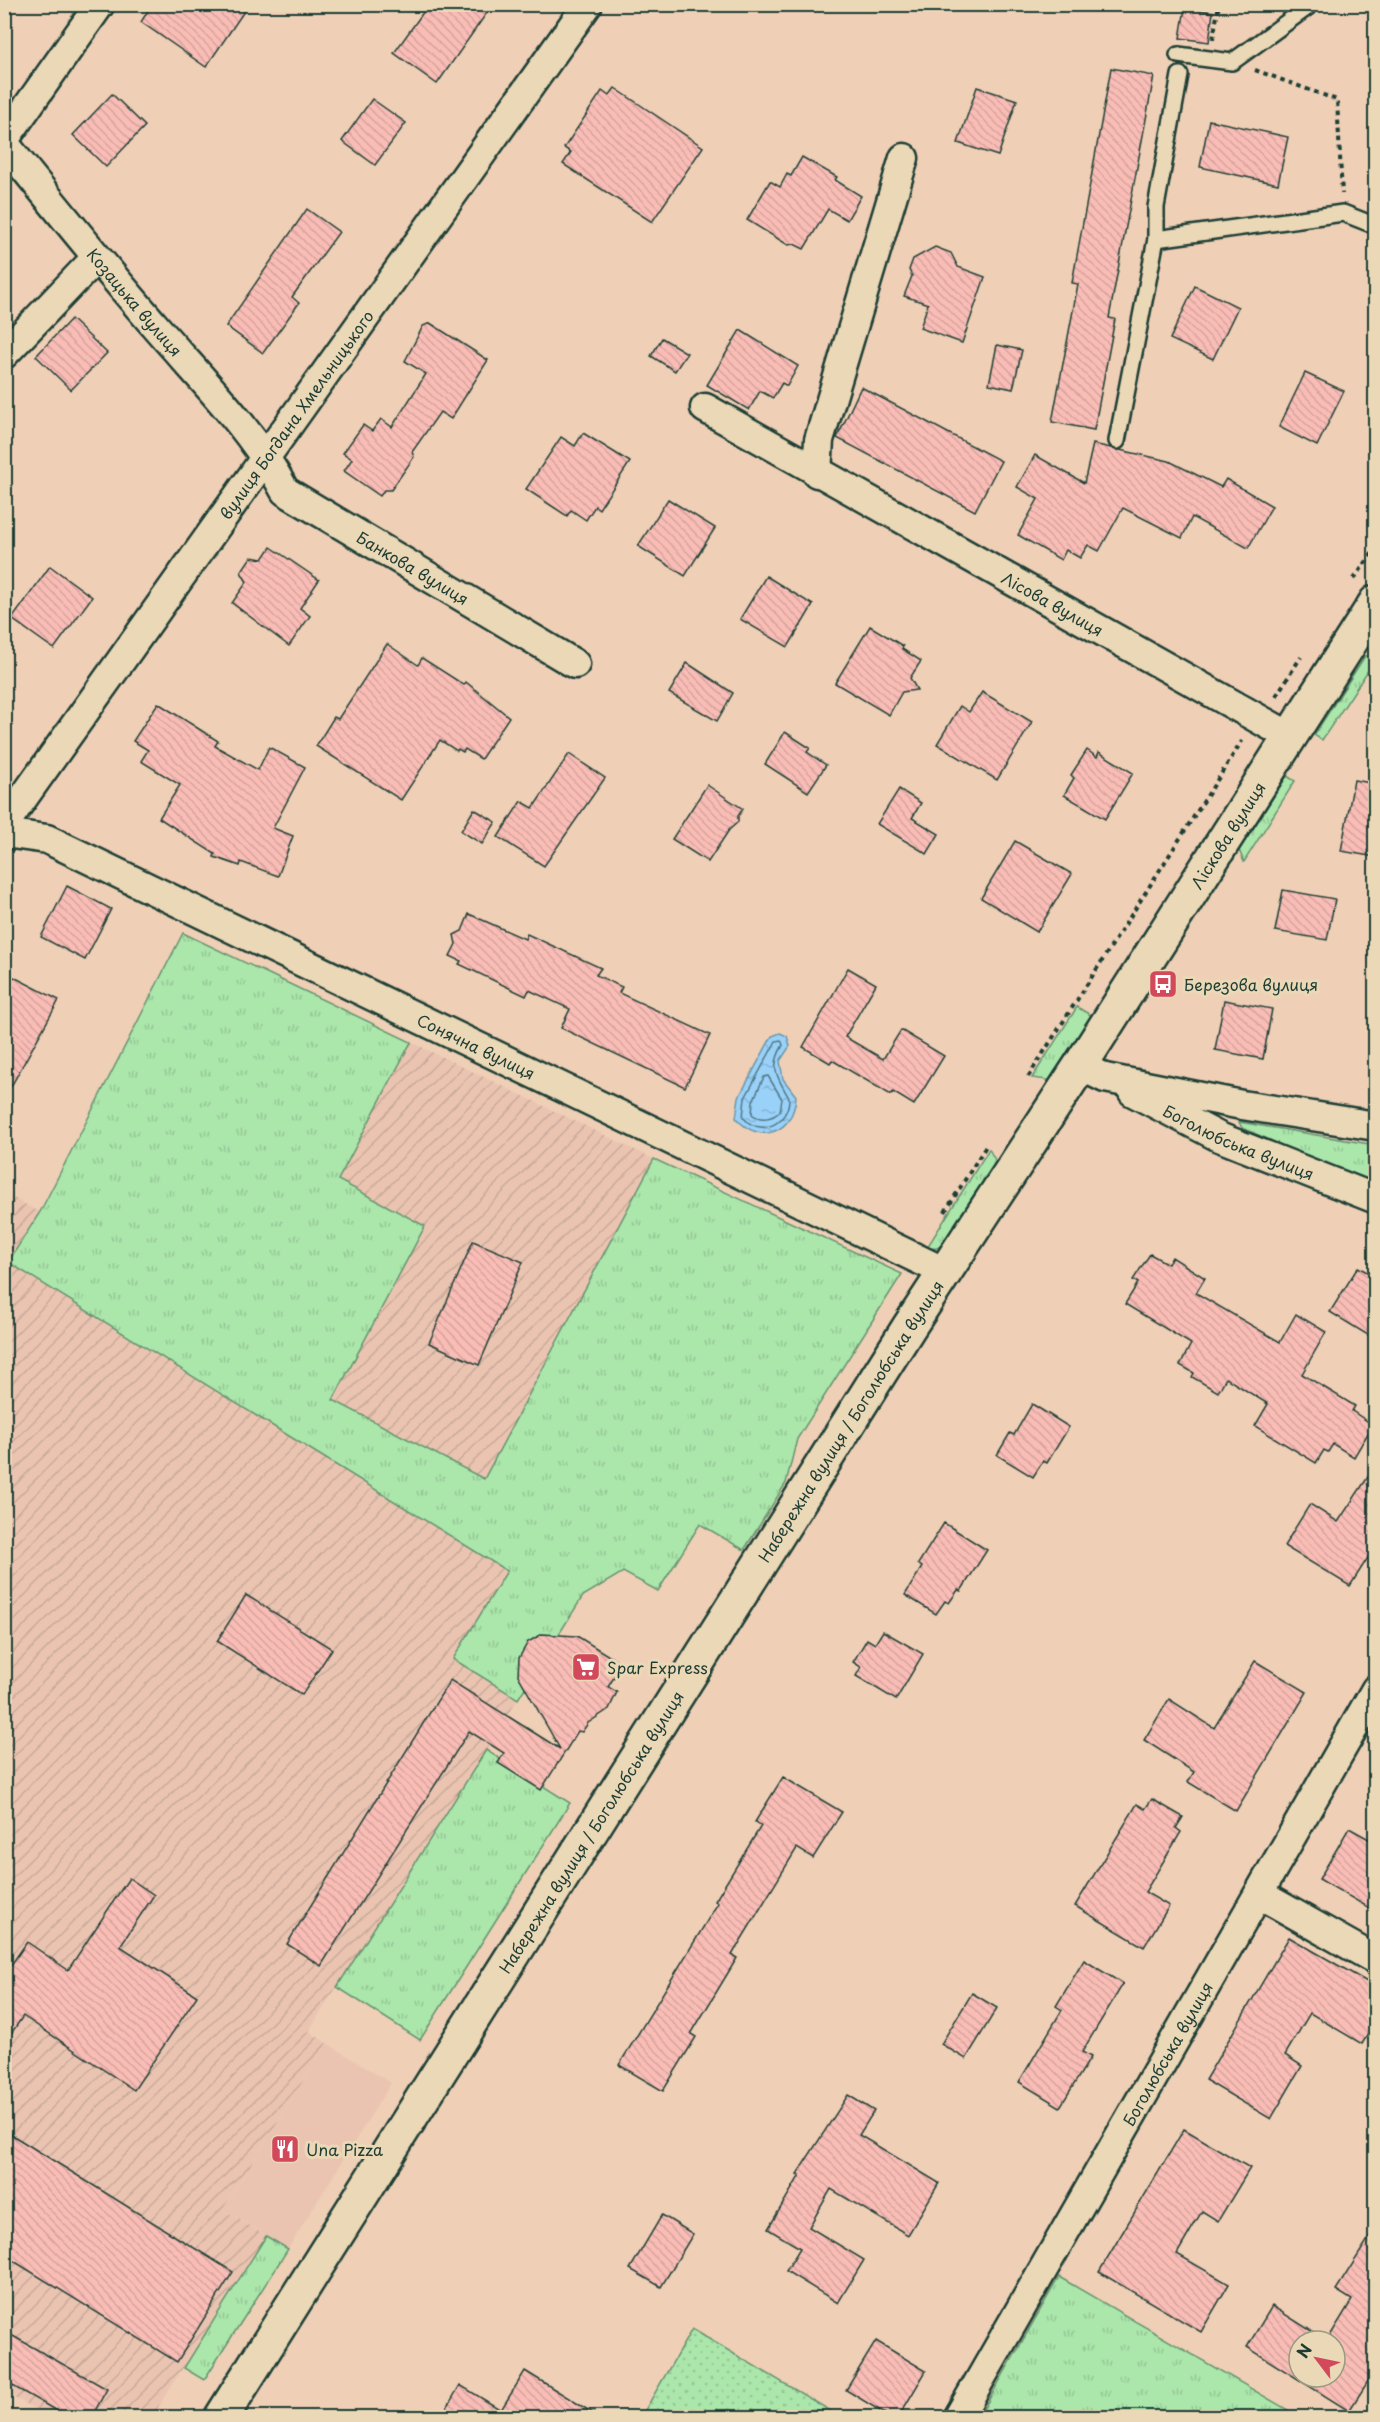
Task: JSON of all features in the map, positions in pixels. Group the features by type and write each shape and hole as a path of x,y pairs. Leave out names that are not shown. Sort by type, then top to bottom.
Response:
{"street":[{"name":"Козацька вулиця","path":"100,4 4,142 96,258 267,457"},
{"name":"вулиця Богдана Хмельницького","path":"4,825 588,4"},
{"path":"817,472 819,440 904,158"},
{"path":"4,354 96,258"},
{"name":"Лісова вулиця","path":"705,408 1289,736"},
{"name":"Банкова вулиця","path":"267,457 285,491 575,664"},
{"name":"Ліскова вулиця","path":"1093,1072 1289,736 1370,619"},
{"name":"Сонячна вулиця","path":"4,833 47,839 945,1272"},
{"path":"1093,1072 1242,1105 1376,1126"},
{"name":"Боголюбська вулиця","path":"1093,1072 1219,1137 1376,1199"},
{"name":"Набережна вулиця / Боголюбська вулиця","path":"221,2418 945,1272 1093,1072"},
{"name":"Боголюбська вулиця","path":"958,2418 1376,1689"},
{"path":"1258,1894 1376,1960"}],"lane":[{"path":"1178,55 1232,62 1312,4"},
{"path":"1117,441 1156,239 1156,207 1180,75"},
{"path":"1156,239 1343,213 1376,226"}],"path":[{"path":"1210,60 1219,4"},
{"path":"1232,62 1337,100 1343,213"},
{"path":"1028,1077 1246,736"},
{"path":"940,1220 986,1146"}],"shaded area":[{"path":"411,1042 654,1159 484,1480 333,1400 425,1226 338,1180"},
{"path":"4,1193 40,1212 9,1262 508,1571 453,1659 518,1699 309,2031 327,2043 223,2209 266,2236 152,2417 50,2417 5,2393"},
{"path":"327,2043 391,2083 288,2249 223,2209"}],"green space":[{"path":"1375,655 1375,669 1369,669 1322,740 1314,735 1365,656"},
{"path":"1287,776 1295,781 1244,862 1239,850"},
{"path":"183,933 411,1042 338,1180 425,1226 333,1400 484,1479 654,1159 902,1274 797,1439 786,1483 744,1550 700,1524 658,1591 623,1572 583,1596 518,1699 453,1659 507,1571 8,1262 40,1212"},
{"path":"1077,1007 1094,1017 1054,1081 1032,1078"},
{"path":"1239,1122 1375,1145 1375,1185 1242,1128"},
{"path":"989,1149 996,1162 946,1242 937,1248 926,1249"},
{"path":"486,1750 570,1803 420,2040 337,1987"},
{"path":"266,2236 288,2249 204,2380 184,2368"},
{"path":"1059,2277 1300,2417 979,2417"},
{"path":"692,2329 841,2417 641,2417"}],"water":[{"path":"780,1033 787,1036 790,1046 780,1061 783,1079 796,1096 794,1109 782,1127 765,1133 755,1132 745,1127 736,1118 739,1097 772,1036"}],"building":[{"path":"152,4 249,4 206,67 141,22"},
{"path":"429,4 493,4 437,84 394,53"},
{"path":"1185,8 1213,12 1209,42 1180,38"},
{"path":"1111,68 1154,76 1109,318 1115,319 1094,430 1052,422 1078,284 1072,283"},
{"path":"977,87 1017,100 998,156 958,143"},
{"path":"615,88 703,147 652,222 563,164 571,152 564,148 602,91 609,96"},
{"path":"112,94 145,126 106,167 73,135"},
{"path":"372,99 406,123 375,165 342,141"},
{"path":"1209,120 1288,137 1278,184 1200,167"},
{"path":"802,157 837,177 835,180 861,196 847,220 828,209 804,249 794,244 788,245 747,220 770,181 780,187 787,174 791,176"},
{"path":"307,209 339,232 292,297 299,303 263,353 226,326"},
{"path":"935,247 951,253 958,267 985,277 962,343 920,328 928,304 904,296 912,276 909,270 913,259"},
{"path":"1195,286 1238,307 1213,359 1170,339"},
{"path":"71,319 107,353 71,390 36,356"},
{"path":"430,323 488,360 451,419 440,412 412,452 414,457 391,490 384,490 380,496 344,471 352,459 343,453 363,425 372,431 381,419 392,427 426,374 405,361 423,326"},
{"path":"740,330 798,366 787,386 782,383 773,398 760,391 749,410 707,385"},
{"path":"662,338 687,353 675,371 651,356"},
{"path":"997,345 1022,350 1013,389 989,384"},
{"path":"1305,373 1344,391 1317,446 1279,427"},
{"path":"861,387 1001,461 975,511 837,438"},
{"path":"583,433 630,462 599,509 595,506 586,520 571,510 567,516 526,489 561,437 575,446"},
{"path":"1093,444 1169,461 1221,487 1226,479 1272,506 1248,548 1192,517 1182,538 1123,508 1099,551 1088,545 1080,558 1066,550 1061,560 1018,535 1038,499 1017,487 1035,455 1084,483"},
{"path":"668,499 715,528 685,576 638,546"},
{"path":"271,547 319,580 300,608 310,616 289,646 232,603 247,582 241,572 251,557 263,559"},
{"path":"50,566 92,597 54,649 12,619"},
{"path":"766,576 813,605 788,647 740,619"},
{"path":"870,626 903,646 902,649 921,661 910,678 917,690 902,692 889,715 835,683"},
{"path":"387,644 418,665 422,658 464,685 466,682 509,717 481,759 465,749 463,752 458,749 457,751 440,740 401,800 316,746 334,717 338,719"},
{"path":"687,663 733,693 717,721 669,693"},
{"path":"982,692 1032,722 997,780 937,744 960,706 969,712"},
{"path":"158,703 218,741 215,746 258,770 269,747 305,767 273,828 293,836 278,876 241,862 240,866 214,857 215,854 159,818 180,785 141,761 148,750 133,741"},
{"path":"785,732 810,748 807,752 826,765 808,792 765,764"},
{"path":"1087,750 1097,757 1099,752 1133,773 1105,819 1064,795 1074,778 1071,775"},
{"path":"569,754 605,778 544,866 498,837 521,801 533,808"},
{"path":"1354,780 1376,784 1376,857 1341,851"},
{"path":"707,785 743,809 738,816 738,822 729,830 708,862 672,839"},
{"path":"899,789 921,803 912,818 939,834 927,854 877,824"},
{"path":"474,809 496,822 482,844 461,831"},
{"path":"1015,841 1072,874 1037,932 981,898"},
{"path":"67,886 111,909 85,960 41,937"},
{"path":"1283,890 1335,899 1327,940 1275,931"},
{"path":"469,914 525,939 527,934 601,968 596,975 622,987 619,993 710,1035 685,1087 561,1028 570,1009 529,990 526,996 459,964 461,961 450,956 456,944 454,935 462,931"},
{"path":"848,968 876,984 845,1037 883,1059 901,1030 944,1056 914,1105 893,1092 891,1095 832,1060 830,1063 803,1047"},
{"path":"4,972 59,1000 4,1099"},
{"path":"1224,1000 1272,1009 1263,1059 1215,1050"},
{"path":"473,1241 523,1262 479,1365 429,1343"},
{"path":"1150,1254 1168,1264 1172,1257 1205,1278 1196,1293 1280,1342 1296,1314 1326,1332 1302,1374 1355,1406 1352,1411 1373,1425 1354,1457 1333,1444 1328,1452 1324,1450 1316,1463 1255,1426 1268,1404 1226,1378 1218,1392 1192,1377 1194,1373 1180,1365 1191,1344 1125,1304 1138,1283 1133,1280"},
{"path":"1358,1267 1376,1277 1376,1340 1330,1312"},
{"path":"1032,1404 1069,1427 1047,1463 1043,1461 1033,1477 997,1455 1010,1433 1014,1435"},
{"path":"1376,1465 1376,1545 1350,1586 1284,1546 1310,1504 1338,1522"},
{"path":"944,1523 987,1550 961,1591 958,1590 949,1603 945,1601 936,1614 905,1595 922,1567 918,1564"},
{"path":"246,1595 332,1649 302,1695 217,1641"},
{"path":"883,1631 923,1654 896,1700 856,1676 861,1667 853,1662 867,1639 875,1644"},
{"path":"542,1634 577,1636 622,1664 608,1687 617,1692 609,1709 588,1723 582,1732 578,1731 541,1790 498,1763 504,1753 469,1731 321,1966 287,1944 450,1680 560,1749 518,1675 519,1658 528,1642"},
{"path":"1255,1661 1307,1692 1236,1811 1188,1782 1194,1772 1144,1740 1169,1699 1214,1728"},
{"path":"783,1777 842,1812 813,1858 797,1848 732,1955 737,1958 691,2034 696,2037 663,2091 619,2065 718,1903 715,1901 761,1826 755,1822"},
{"path":"1152,1799 1183,1817 1176,1828 1181,1832 1145,1892 1169,1906 1144,1947 1075,1906 1137,1804 1145,1809"},
{"path":"1349,1828 1376,1843 1376,1912 1319,1879"},
{"path":"129,1878 154,1895 120,1946 197,1996 134,2090 23,2016 4,2044 4,1975 27,1942 68,1970"},
{"path":"1289,1937 1376,1987 1376,2021 1362,2044 1310,2013 1285,2055 1302,2066 1271,2119 1205,2080"},
{"path":"1084,1960 1123,1984 1082,2052 1091,2057 1060,2107 1019,2082 1062,2010 1056,2006"},
{"path":"972,1993 997,2008 966,2059 941,2044"},
{"path":"848,2095 874,2111 859,2135 939,2183 908,2235 831,2189 809,2227 864,2260 838,2303 786,2271 800,2248 768,2229 800,2175 797,2174"},
{"path":"1184,2129 1250,2168 1218,2221 1202,2211 1177,2254 1229,2284 1201,2332 1099,2272"},
{"path":"4,2130 233,2272 177,2362 4,2255"},
{"path":"662,2215 693,2234 661,2287 630,2269"},
{"path":"1376,2227 1376,2369 1349,2411 1314,2389 1347,2389 1347,2329 1334,2329 1352,2300 1336,2290"},
{"path":"1272,2306 1308,2329 1287,2329 1287,2372 1247,2347"},
{"path":"4,2331 107,2389 91,2418 69,2418 4,2381"},
{"path":"876,2341 926,2371 898,2418 892,2418 846,2390"},
{"path":"525,2371 601,2418 441,2418 460,2385 501,2410"}],"place":[{"name":"Березова вулиця","path":"1163,984"},
{"name":"Spar Express","path":"586,1667"},
{"name":"Una Pizza","path":"285,2149"}]}
